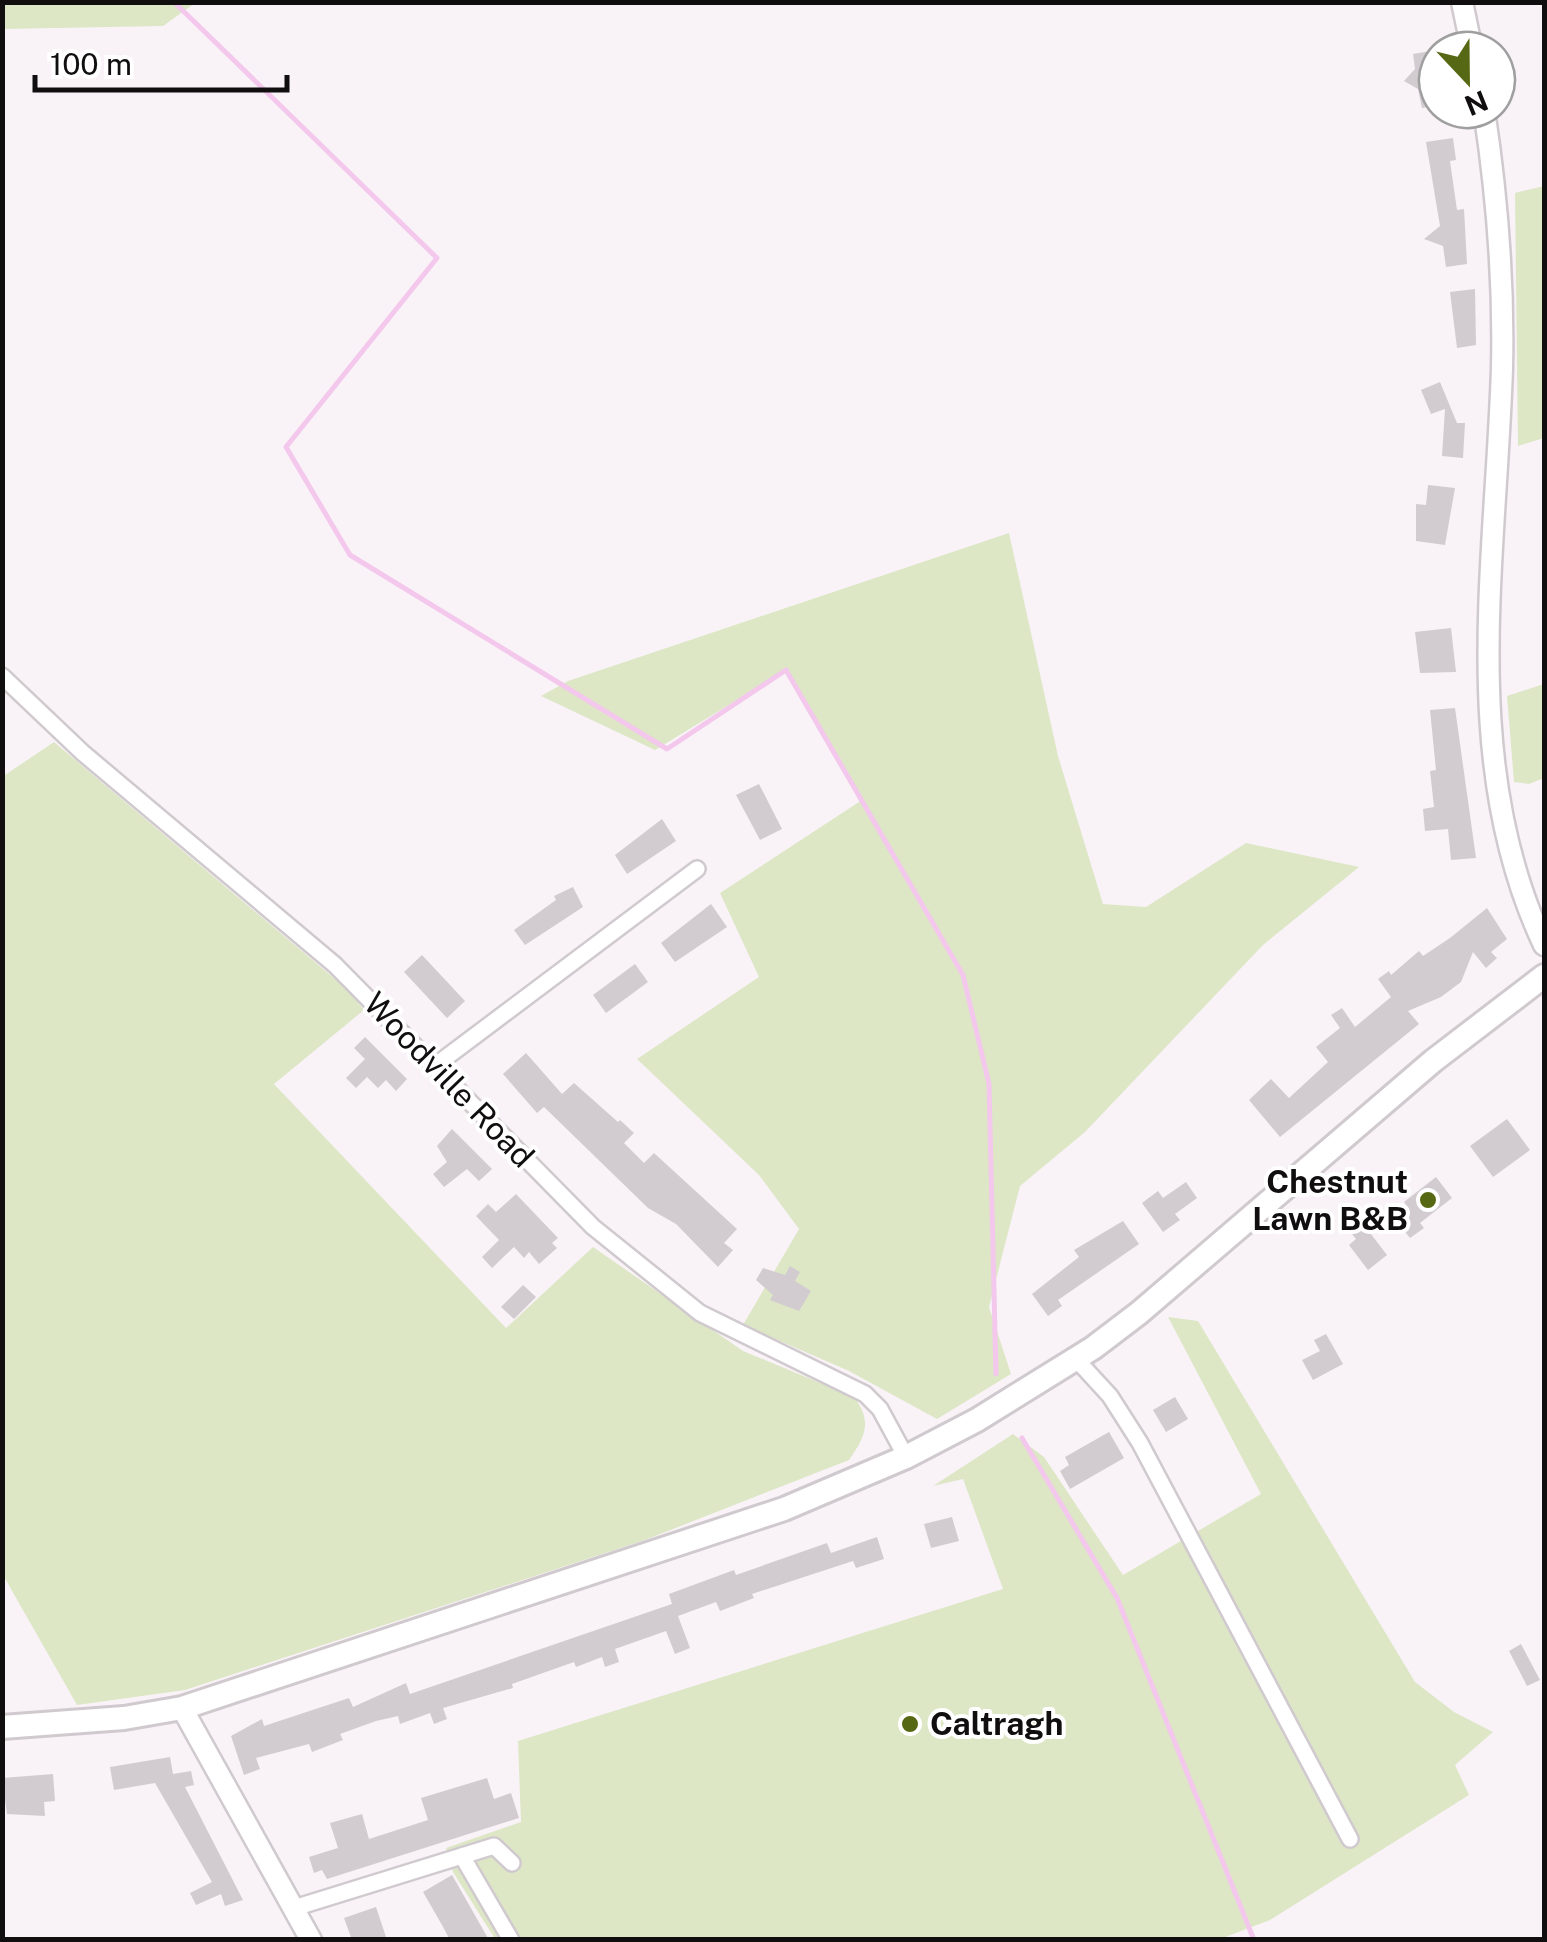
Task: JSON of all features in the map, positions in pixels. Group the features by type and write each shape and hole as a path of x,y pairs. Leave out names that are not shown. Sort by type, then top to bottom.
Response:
{"main road":[{"path":"2,1727 124,1718 182,1708 648,1557 784,1509 906,1456 1076,1360 1139,1313 1454,1044 1544,976"}],"street":[{"path":"1462,2 1468,30"},
{"path":"1487,130 1494,184 1502,366 1488,575 1492,748 1511,846 1544,945"},
{"name":"Woodville Road","path":"2,676 83,753 336,965 593,1226 700,1313 866,1394 880,1409 906,1456"},
{"path":"436,1065 697,868"},
{"path":"1076,1360 1110,1396 1140,1443 1350,1839"},
{"path":"182,1708 311,1940"},
{"path":"294,1908 494,1846 512,1863"},
{"path":"462,1856 511,1940"}],"green space":[{"path":"2,3 195,3 163,26 3,29"},
{"path":"1544,186 1544,438 1518,446 1515,193"},
{"path":"1009,533 1058,756 1103,904 1146,907 1246,843 1359,867 1263,945 1085,1132 1020,1186 989,1307 1011,1374 937,1419 849,1371 743,1325 799,1229 759,1175 637,1059 759,977 720,893 862,800 786,670 655,750 541,696 568,681"},
{"path":"1544,684 1544,778 1529,784 1514,782 1507,696"},
{"path":"54,742 348,990 364,1010 274,1084 506,1328 593,1247 743,1351 854,1397 865,1429 849,1460 645,1540 185,1690 77,1705 3,1575 2,777"},
{"path":"1168,1317 1198,1321 1415,1682 1454,1712 1493,1732 1455,1765 1469,1795 1270,1920 1220,1939 495,1939 453,1872 446,1848 521,1822 518,1741 1003,1589 963,1479 933,1486 1013,1434 1044,1457 1123,1575 1261,1494"}],"building":[{"path":"1417,53 1417,88 1404,81 1415,69 1413,54"},
{"path":"1453,138 1456,160 1450,161 1457,210 1464,209 1467,264 1446,267 1443,246 1424,239 1440,226 1426,142"},
{"path":"1475,289 1476,345 1457,348 1450,292"},
{"path":"1440,382 1457,423 1465,423 1463,458 1442,456 1445,409 1431,414 1421,390"},
{"path":"1428,485 1455,488 1445,545 1416,541 1416,504 1426,505"},
{"path":"1451,628 1456,672 1420,673 1415,632"},
{"path":"1455,708 1476,858 1451,860 1448,829 1425,831 1423,809 1434,807 1430,771 1436,770 1430,710"},
{"path":"759,784 782,829 760,840 736,795"},
{"path":"662,819 676,841 627,874 615,855"},
{"path":"573,887 583,907 525,945 514,930 556,900 554,896"},
{"path":"711,904 727,927 675,962 661,943"},
{"path":"1487,908 1507,939 1491,952 1497,958 1486,968 1473,952 1461,982 1441,997 1408,1011 1419,1024 1280,1137 1249,1100 1271,1079 1289,1098 1328,1062 1316,1047 1340,1028 1331,1015 1342,1008 1355,1027 1391,997 1378,979 1389,971 1391,975 1419,951 1423,956"},
{"path":"422,955 465,1001 447,1018 404,972"},
{"path":"635,964 648,982 606,1013 593,995"},
{"path":"365,1037 407,1079 396,1091 386,1080 378,1088 367,1077 356,1088 346,1078 365,1059 354,1048"},
{"path":"526,1053 562,1094 574,1083 634,1133 624,1143 644,1163 654,1153 737,1229 724,1243 733,1250 718,1267 676,1224 648,1208 544,1107 537,1113 503,1074"},
{"path":"1507,1119 1530,1150 1493,1177 1470,1146"},
{"path":"452,1129 492,1169 479,1181 467,1169 444,1187 433,1174 447,1162 437,1146"},
{"name":"Chestnut Lawn B&B","path":"1436,1177 1452,1198 1420,1223 1424,1228 1410,1238 1396,1220 1409,1209 1404,1202"},
{"path":"1186,1182 1197,1198 1175,1214 1180,1220 1163,1232 1142,1203 1158,1191 1163,1198"},
{"path":"516,1194 558,1238 552,1243 557,1248 539,1264 529,1252 524,1258 514,1247 492,1268 482,1257 499,1240 476,1216 488,1204 496,1212"},
{"path":"1123,1221 1139,1244 1058,1300 1062,1306 1048,1316 1032,1294 1079,1257 1074,1250"},
{"path":"1364,1225 1387,1255 1368,1270 1349,1245 1356,1239 1352,1234"},
{"path":"790,1266 800,1272 795,1281 811,1291 799,1311 770,1300 773,1295 756,1280 763,1268 785,1275"},
{"path":"523,1285 536,1297 514,1319 501,1307"},
{"path":"1326,1334 1343,1364 1313,1380 1302,1360 1320,1351 1314,1340"},
{"path":"1175,1397 1188,1419 1166,1432 1153,1410"},
{"path":"1109,1432 1124,1458 1070,1489 1060,1471 1069,1465 1065,1457"},
{"path":"952,1517 959,1541 931,1548 924,1524"},
{"path":"877,1537 884,1559 856,1568 853,1561 752,1594 754,1598 720,1611 716,1602 678,1616 690,1648 675,1654 666,1631 615,1649 619,1662 605,1667 602,1657 576,1667 574,1662 512,1684 513,1688 443,1708 447,1719 434,1724 430,1713 400,1724 398,1716 376,1721 340,1734 343,1740 312,1752 309,1744 256,1758 260,1769 244,1775 231,1736 262,1719 264,1726 349,1698 353,1707 406,1683 410,1694 672,1604 669,1594 734,1570 736,1575 827,1543 831,1553"},
{"path":"1521,1644 1540,1680 1527,1686 1509,1651"},
{"path":"170,1757 173,1774 191,1771 194,1785 185,1787 243,1900 225,1906 221,1894 196,1905 190,1893 212,1882 155,1783 114,1790 110,1767"},
{"path":"53,1774 55,1801 44,1802 45,1816 7,1814 2,1778"},
{"path":"487,1778 494,1799 511,1793 519,1818 327,1879 322,1870 314,1873 309,1857 338,1848 330,1823 362,1814 369,1839 428,1820 421,1798"},
{"path":"452,1875 489,1940 450,1940 423,1892"},
{"path":"376,1907 386,1937 352,1940 344,1918"}],"waterway":[{"path":"174,2 437,258 286,447 350,555 667,749 786,670 963,975 989,1084 996,1374"},
{"path":"1022,1438 1117,1598 1254,1940"}],"place":[{"name":"Chestnut Lawn B&B","path":"1428,1200"},
{"name":"Caltragh","path":"910,1724"}]}
